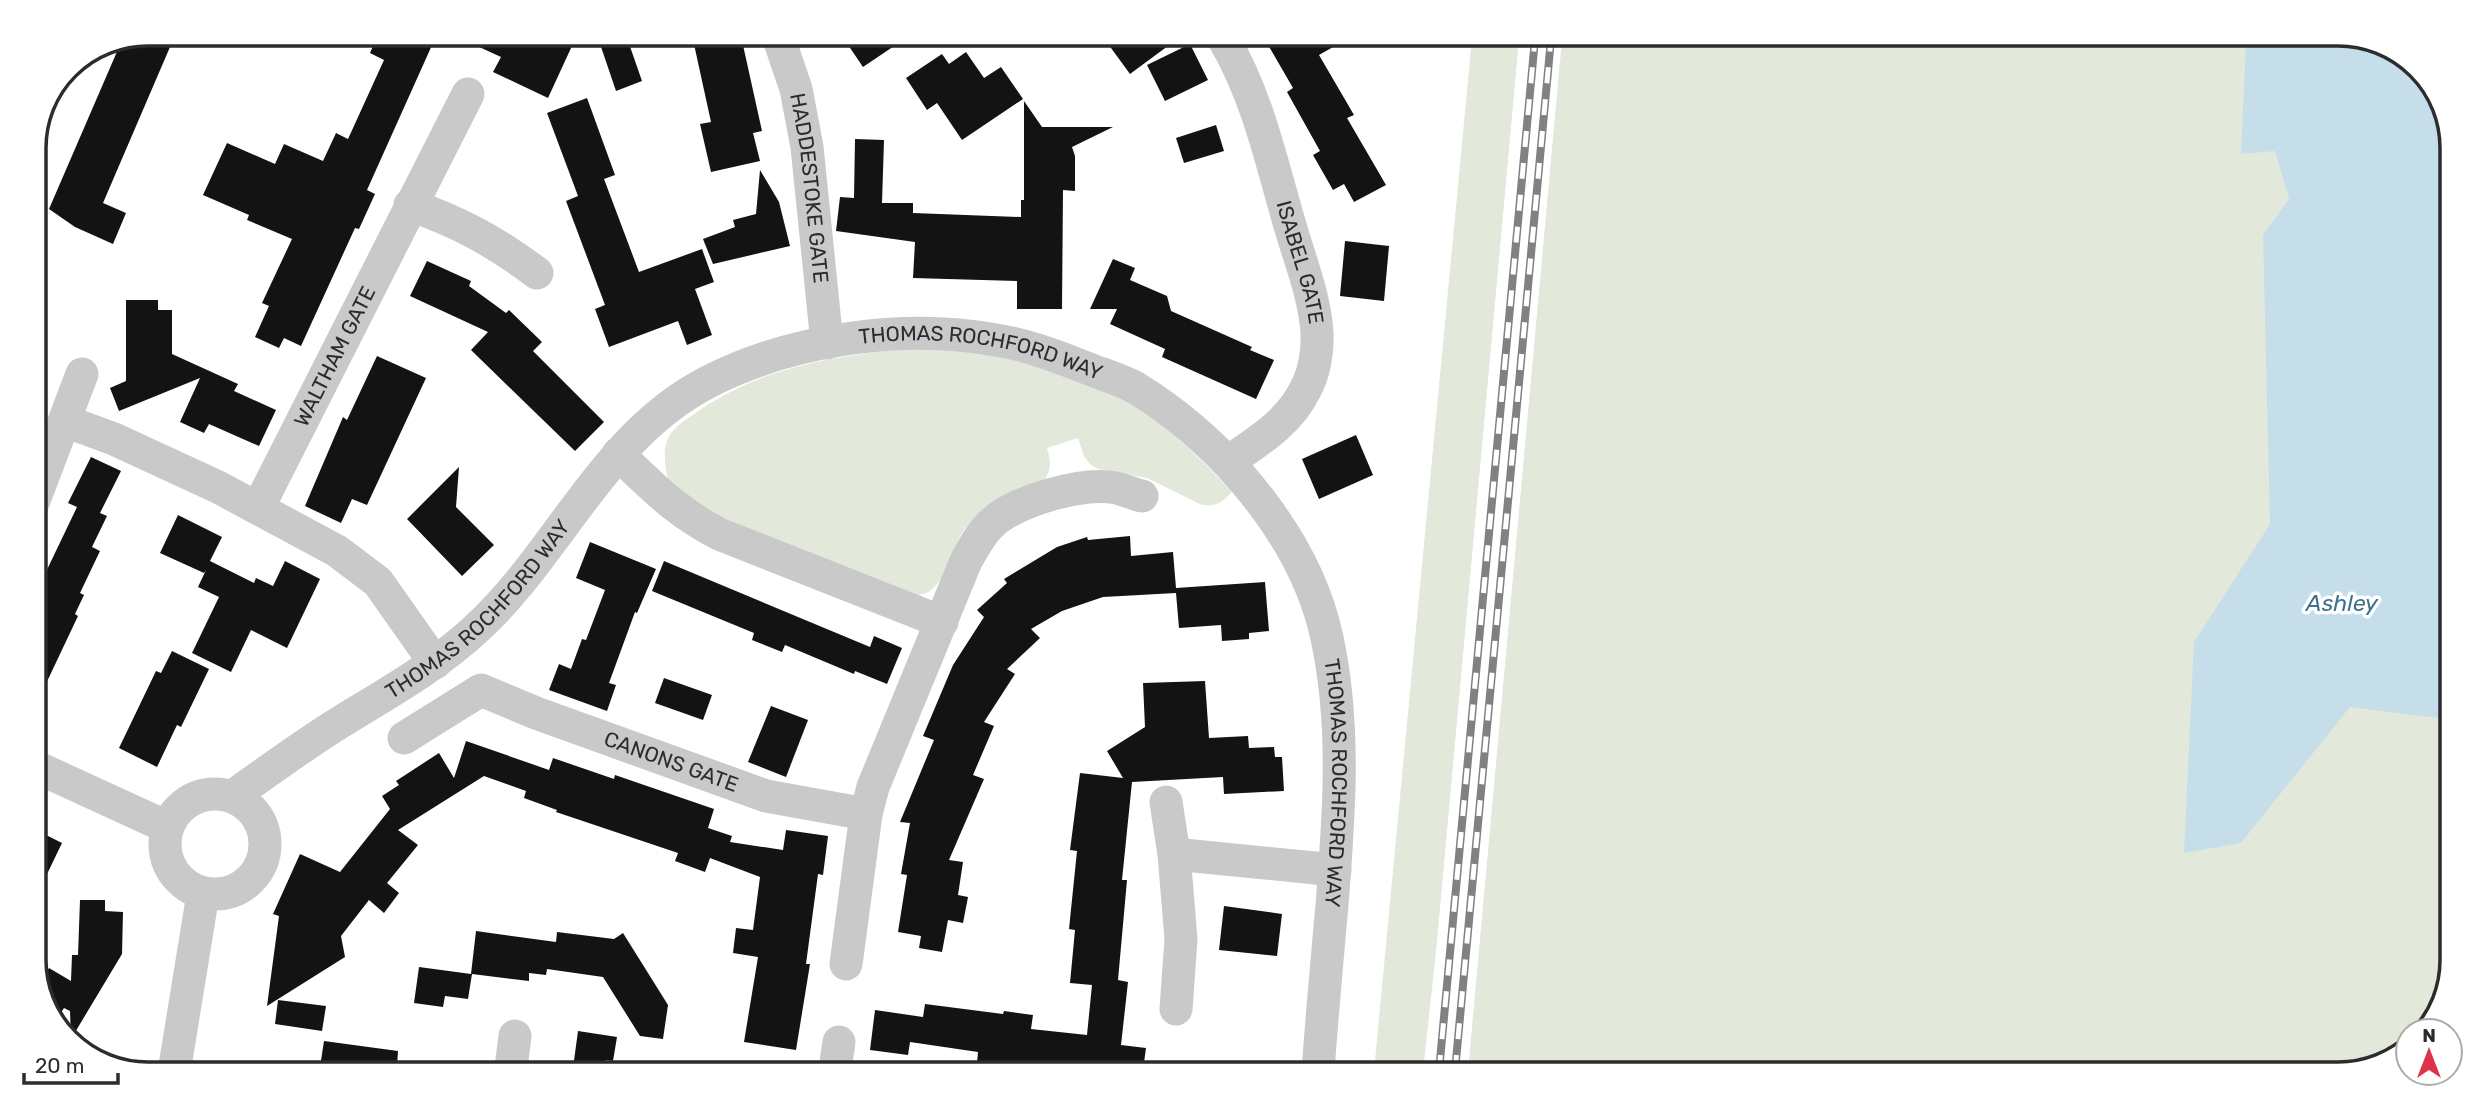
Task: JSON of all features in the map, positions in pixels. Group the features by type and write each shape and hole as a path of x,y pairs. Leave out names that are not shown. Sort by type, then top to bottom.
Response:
{"street":[{"name":"HADDESTOKE GATE","path":"781,46 796,89 807,147 827,343"},
{"name":"ISABEL GATE","path":"1228,46 1246,83 1259,120 1312,303 1317,337 1315,365 1305,391 1283,423 1228,462"},
{"name":"WALTHAM GATE","path":"258,508 468,94"},
{"path":"410,205 450,219 478,233 508,251 537,274"},
{"name":"THOMAS ROCHFORD WAY","path":"233,796 292,753 435,663 475,630 534,566 569,514 618,454 662,413 707,383 767,358 827,343 883,334 928,333 1000,340 1046,352 1132,386 1183,422 1228,462 1266,506 1292,546 1312,588 1327,635 1338,699 1340,778 1319,1062"},
{"path":"46,470 82,374"},
{"path":"65,421 126,444 258,508 337,551 378,582 435,663"},
{"path":"618,454 670,504 719,534 942,622"},
{"path":"846,964 866,814 873,787 966,561 978,540 991,524 1007,512 1030,501 1082,489 1115,488 1142,496"},
{"name":"CANONS GATE","path":"404,738 481,690 536,713 765,796 866,814"},
{"path":"46,772 167,827"},
{"path":"205,794 233,796 251,807 264,829 262,863 249,882 233,892 203,894 180,882 166,858 167,827 182,806 205,794"},
{"path":"1166,802 1174,855 1181,939 1176,1009"},
{"path":"1174,855 1335,870"},
{"path":"176,1062 203,894"}],"green space":[{"path":"1471,46 1518,46 1424,1062 1375,1062"},
{"path":"1561,46 2338,46 2358,47 2377,53 2400,67 2418,85 2432,108 2439,141 2440,961 2438,981 2422,1017 2394,1017 2394,1045 2370,1057 2338,1062 1469,1062"},
{"path":"904,349 984,352 1047,367 1088,383 1126,401 1155,420 1196,455 1232,492 1219,503 1202,505 1147,478 1098,469 1084,456 1078,438 1047,448 1050,465 1043,482 980,514 964,530 938,583 922,595 910,595 694,506 669,481 665,449 670,435 686,419 724,395 748,383 798,366"}],"water":[{"name":"Ashley","path":"2246,46 2358,47 2377,53 2410,75 2432,108 2439,141 2440,718 2350,707 2241,843 2184,853 2194,642 2270,524 2263,235 2289,199 2275,151 2241,154"}],"building":[{"path":"170,46 103,203 126,213 113,244 75,227 49,209 118,50 127,47"},
{"path":"373,46 432,46 367,190 375,194 359,229 355,228 301,346 284,338 279,348 255,337 269,306 262,303 292,239 247,220 249,215 203,195 227,143 275,164 284,144 323,161 336,133 348,139 384,60 370,53"},
{"path":"477,46 572,46 548,98 493,72 501,57"},
{"path":"601,46 630,46 642,81 616,91"},
{"path":"694,46 743,46 762,131 753,133 760,161 711,172 700,124 711,122"},
{"path":"849,46 894,46 863,67"},
{"path":"1110,46 1168,46 1130,74"},
{"path":"1191,46 1208,80 1165,101 1147,65"},
{"path":"1269,46 1335,46 1319,55 1354,115 1347,118 1386,185 1354,202 1344,184 1333,190 1313,155 1320,151 1287,92 1293,88"},
{"path":"966,52 984,78 1001,67 1023,99 962,140 937,103 927,110 906,78 942,54 949,64"},
{"path":"587,98 615,175 604,179 639,272 702,249 714,282 695,289 712,335 687,345 678,321 609,347 595,309 605,305 566,201 578,196 547,113"},
{"path":"1024,101 1042,127 1113,127 1072,147 1075,156 1075,191 1063,190 1062,309 1017,309 1017,281 913,278 915,242 836,231 840,197 854,198 855,139 884,140 882,203 913,203 913,213 1021,217 1021,200 1024,200"},
{"path":"1216,125 1224,151 1184,163 1176,138"},
{"path":"760,170 779,202 790,246 713,264 703,239 735,227 733,220 756,214"},
{"path":"1345,241 1389,246 1384,301 1340,296"},
{"path":"1113,259 1135,268 1130,280 1167,296 1171,311 1252,347 1250,350 1274,360 1256,399 1162,357 1165,349 1110,324 1117,309 1090,309"},
{"path":"427,261 471,281 469,286 506,313 509,310 542,342 533,351 604,422 575,451 471,350 488,332 410,296"},
{"path":"126,300 158,300 158,310 172,310 172,354 238,384 234,391 276,410 259,446 209,424 204,433 180,422 200,378 119,411 110,388 126,381"},
{"path":"377,356 426,378 367,505 352,499 341,523 305,506 343,417 347,420"},
{"path":"1356,435 1373,475 1319,499 1302,459"},
{"path":"91,457 121,471 100,513 107,516 92,547 100,551 80,593 84,595 75,614 78,616 46,684 46,572 77,507 68,503"},
{"path":"459,467 456,507 494,545 462,576 407,519"},
{"path":"178,515 222,537 210,561 254,583 256,578 273,586 285,561 320,579 287,648 251,630 231,672 192,653 219,597 198,587 206,570 204,573 160,553"},
{"path":"1130,536 1131,556 1173,552 1176,588 1265,582 1269,631 1249,633 1249,639 1222,641 1221,625 1179,628 1176,593 1103,597 1062,611 1031,629 1040,638 1007,669 1015,674 984,722 994,726 973,775 984,779 949,860 963,862 958,895 968,897 963,923 948,920 942,952 919,948 921,936 898,932 907,875 901,874 910,823 900,822 934,740 923,736 953,665 984,617 977,610 1007,583 1004,579 1057,547 1087,537 1088,540"},
{"path":"590,542 656,569 637,613 635,612 609,683 616,685 607,711 549,690 559,664 571,669 582,639 586,640 605,590 576,578"},
{"path":"664,561 870,647 874,636 902,648 887,684 855,671 854,674 785,645 782,652 752,640 754,633 652,591"},
{"path":"172,651 209,669 181,727 177,725 157,767 119,748 156,671 161,673"},
{"path":"664,678 712,695 703,720 655,703"},
{"path":"1205,681 1209,738 1248,736 1249,748 1274,747 1275,757 1282,757 1284,791 1224,794 1223,777 1132,782 1122,880 1127,880 1118,980 1128,982 1121,1045 1146,1048 1144,1062 977,1062 978,1052 910,1042 908,1055 870,1050 875,1010 923,1017 925,1004 1033,1015 1031,1029 1087,1035 1092,985 1070,983 1075,930 1069,929 1077,851 1070,850 1080,773 1123,778 1107,751 1145,727 1143,683"},
{"path":"771,706 808,720 786,777 748,762"},
{"path":"466,741 549,770 553,758 614,779 615,775 714,809 708,828 732,836 730,842 783,850 786,830 828,836 823,875 818,874 806,964 810,964 796,1050 744,1042 758,957 733,953 736,928 753,930 760,877 710,858 705,872 675,861 678,853 556,812 557,810 524,798 526,791 484,776 398,830 418,845 387,883 399,893 384,913 369,900 341,936 345,957 267,1006 279,916 273,914 300,854 340,872 390,809 382,796 399,785 396,781 439,753 454,778"},
{"path":"46,835 62,843 46,876"},
{"path":"80,900 105,900 105,911 123,912 122,954 75,1032 71,1027 70,1011 64,1008 61,1013 56,1006 46,972 49,968 71,981 72,955 78,955"},
{"path":"1224,906 1282,914 1277,956 1219,950"},
{"path":"476,931 556,942 557,932 614,939 623,933 668,1005 663,1039 640,1036 603,977 547,969 546,975 529,973 529,981 472,974 468,999 445,996 443,1007 414,1003 419,967 471,974"},
{"path":"278,1000 326,1006 322,1031 275,1024"},
{"path":"578,1031 617,1037 613,1061 574,1062"},
{"path":"324,1041 398,1051 397,1062 321,1062"}],"railway":[{"path":"1440,1062 1534,46"},
{"path":"1456,1062 1550,46"}]}
